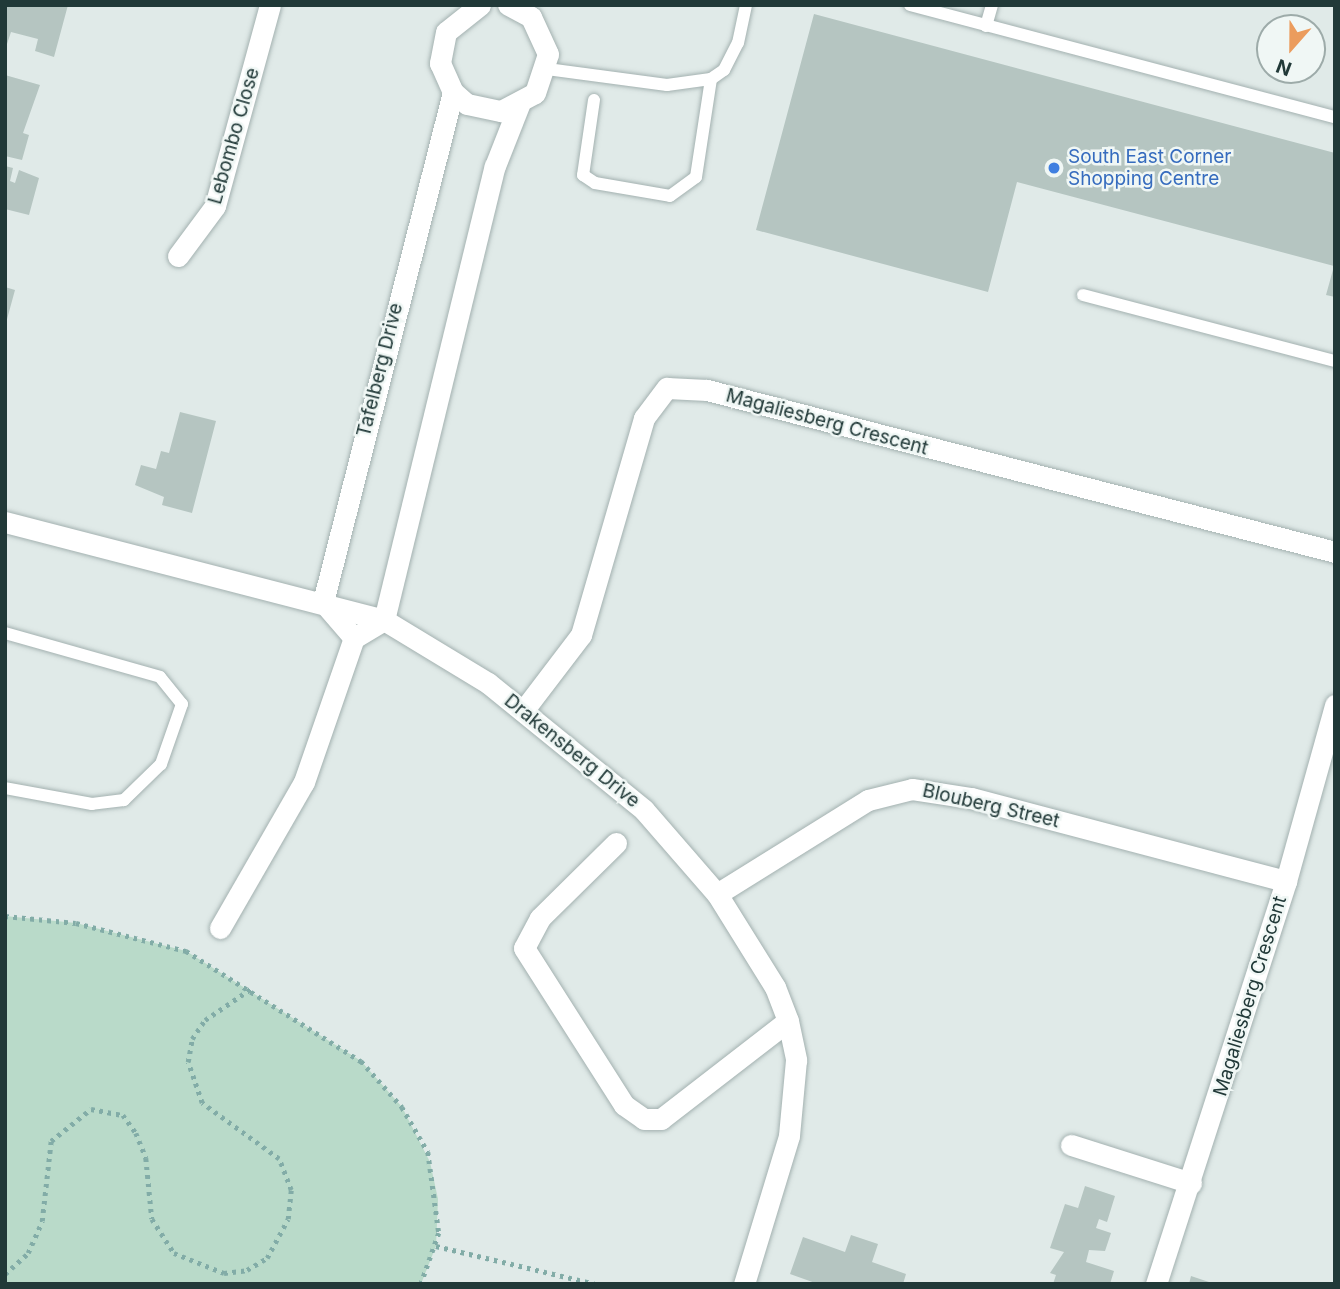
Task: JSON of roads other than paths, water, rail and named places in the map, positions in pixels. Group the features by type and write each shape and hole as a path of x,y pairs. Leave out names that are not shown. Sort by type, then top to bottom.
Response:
{"street":[{"name":"Lebombo Close","path":"178,256 215,206 270,5"},
{"path":"480,5 455,19 441,47 453,92 483,110 519,106"},
{"path":"220,928 304,782 354,638 384,620 495,166 519,106 535,93 547,69 543,34 532,11 508,5"},
{"name":"Tafelberg Drive","path":"323,602 453,92"},
{"name":"Magaliesberg Crescent","path":"523,711 581,635 644,418 667,388 707,390 1335,552"},
{"name":"Drakensberg Drive","path":"5,522 323,602 384,620 448,656 523,711 644,810 717,894 775,987 788,1021 796,1060 789,1136 744,1284"},
{"path":"323,602 354,638"},
{"name":"Magaliesberg Crescent","path":"1156,1284 1191,1183 1286,881 1335,705"},
{"name":"Blouberg Street","path":"717,894 868,800 912,789 971,798 1286,881"},
{"path":"616,843 540,918 524,948 624,1105 644,1119 661,1119 788,1021"},
{"path":"1071,1145 1191,1183"}],"lane":[{"path":"547,69 667,85 711,79 724,70 738,43 746,5"},
{"path":"910,5 1335,117"},
{"path":"986,26 992,5"},
{"path":"594,100 583,174 595,183 670,196 696,177 711,79"},
{"path":"1083,295 1335,361"},
{"path":"5,633 160,677 182,704 161,764 124,800 92,804 5,788"}],"place":[{"name":"South East Corner Shopping Centre","path":"1054,168"}]}
